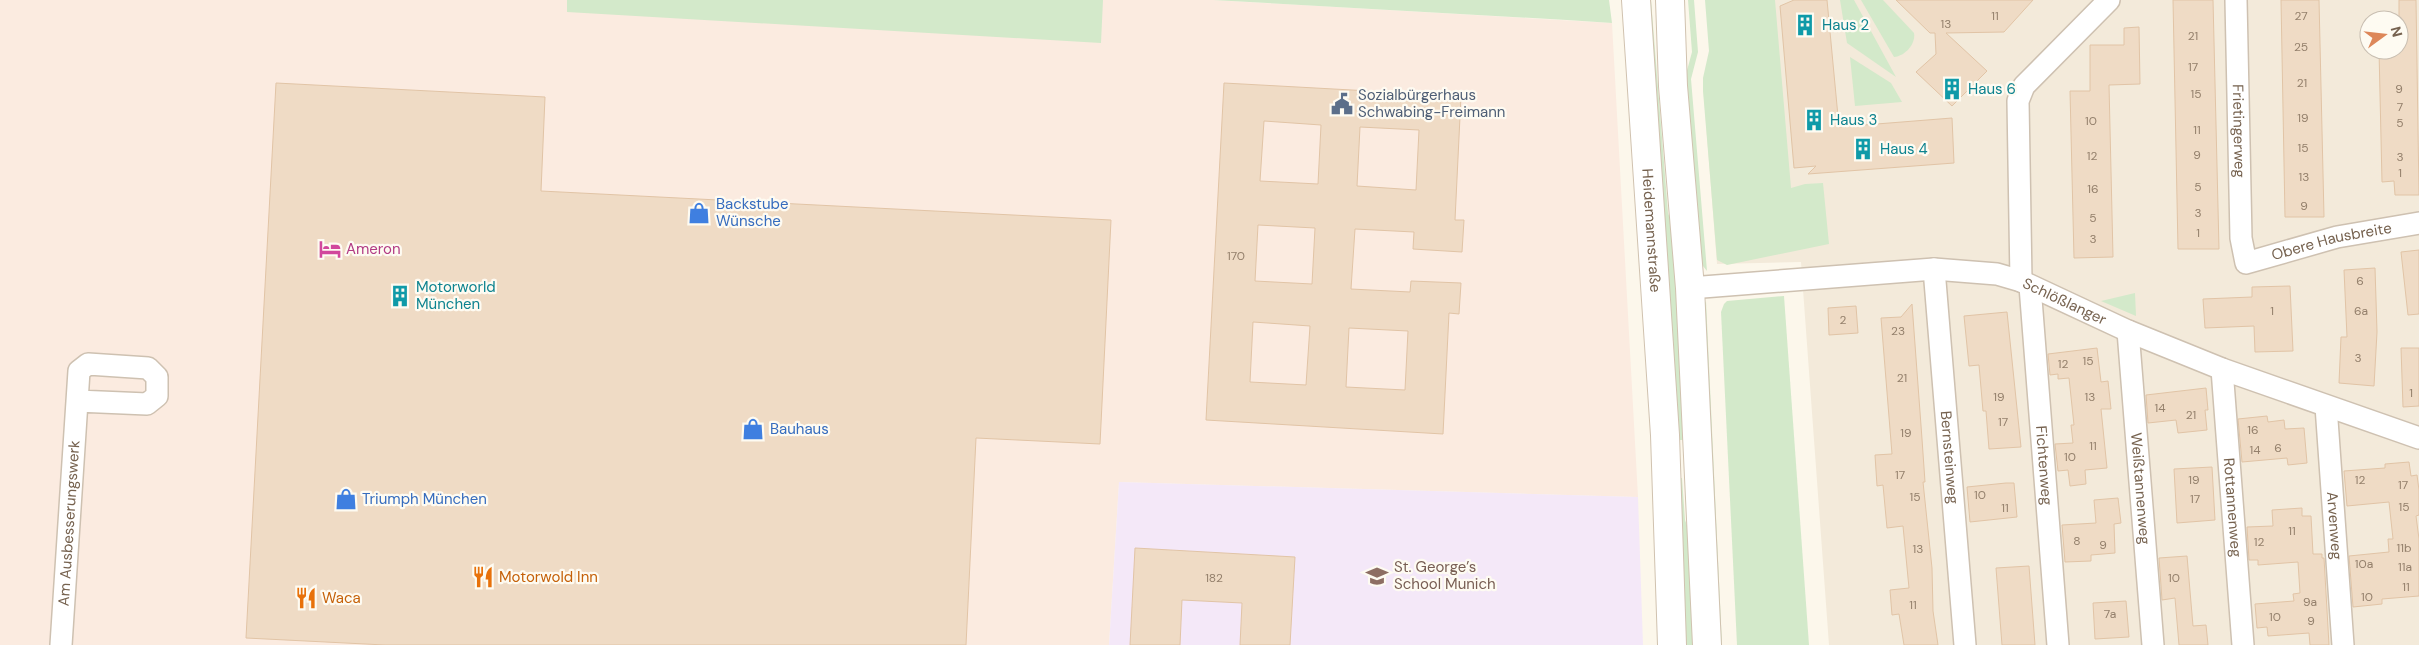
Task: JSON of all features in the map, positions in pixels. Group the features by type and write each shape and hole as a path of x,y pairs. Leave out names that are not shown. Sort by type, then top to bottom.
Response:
{"main road":[{"name":"Heidemannstraße","path":"1636,0 1666,462 1672,645"},
{"name":"Heidemannstraße","path":"1670,0 1672,86 1690,288 1707,645"},
{"path":"1666,462 1699,460"}],"street":[{"name":"Fichtenweg","path":"2058,645 2025,284 2018,101 2024,86 2109,0"},
{"name":"Frietingerweg","path":"2236,0 2241,238 2246,263"},
{"name":"Obere Hausbreite","path":"2246,263 2337,237 2419,223"},
{"name":"Schlößlanger","path":"1690,288 1934,269 1997,274 2025,284 2128,331 2222,369 2419,438"},
{"name":"Bernsteinweg","path":"1934,269 1965,645"},
{"name":"Weißtannenweg","path":"2128,331 2153,645"},
{"name":"Am Ausbesserungswerk","path":"61,645 77,401 79,371 88,364 148,368 157,377 156,396 146,404 77,401"},
{"name":"Rottannenweg","path":"2222,369 2243,645"},
{"name":"Arvenweg","path":"2326,406 2343,645"}],"shaded area":[{"path":"0,0 1213,0 1612,23 1638,497 1119,482 1109,645 0,645"},
{"path":"1706,0 2419,0 2419,645 1829,645 1801,262 1717,264 1703,85 1711,55"},
{"name":"St. George’s School Munich","path":"1119,482 1638,497 1643,645 1109,645"}],"green space":[{"path":"567,0 1103,0 1101,43 567,12"},
{"path":"1213,0 1609,0 1612,23 1567,20"},
{"path":"1645,0 1651,0 1668,213 1677,238 1684,440 1677,440"},
{"path":"1688,0 1694,0 1698,52 1691,79 1707,271 1699,261 1685,78 1692,52"},
{"path":"1705,0 1775,0 1791,188 1805,184 1823,183 1829,244 1727,265 1717,260 1703,91 1703,78 1709,51"},
{"path":"1840,0 1854,0 1896,77 1847,43"},
{"path":"1861,0 1883,0 1914,33 1913,41 1906,52 1894,57"},
{"path":"1850,57 1891,83 1902,102 1855,106"},
{"path":"2135,293 2136,316 2101,301"},
{"path":"1784,296 1809,645 1737,645 1721,312 1727,301"},
{"path":"1706,301 1722,645 1717,645 1703,307"},
{"path":"1677,478 1682,478 1685,520 1693,543 1699,645 1684,645"}],"building":[{"path":"1794,0 1827,0 1839,127 1952,118 1954,163 1808,174 1816,166 1794,168 1780,6"},
{"path":"1896,0 2033,0 2004,32 1946,33 1987,71 1952,106 1916,72 1936,54 1935,33 1930,33"},
{"path":"2173,0 2213,0 2219,249 2178,249"},
{"path":"2281,0 2319,0 2324,217 2285,217"},
{"path":"2399,0 2416,0 2419,195 2395,195 2394,181 2382,182 2379,60 2409,60 2409,10 2399,10"},
{"path":"2139,27 2140,84 2109,85 2113,257 2074,258 2070,91 2090,91 2090,45 2124,45 2124,28"},
{"path":"276,83 545,97 541,191 1111,220 1100,444 976,438 966,645 385,645 246,638"},
{"path":"1224,83 1461,96 1455,220 1464,220 1462,252 1413,249 1414,232 1355,229 1351,289 1410,292 1411,281 1461,283 1459,314 1449,313 1443,434 1206,420","holes":["1264,121 1321,125 1318,184 1260,181","1360,127 1419,130 1416,190 1357,186","1258,225 1315,228 1312,284 1255,281","1253,322 1310,326 1306,385 1250,382","1349,328 1408,331 1405,390 1346,387"]},
{"path":"2419,250 2419,314 2408,315 2401,252"},
{"path":"2375,268 2377,332 2374,386 2339,383 2341,337 2347,337 2344,270"},
{"path":"2290,286 2293,351 2255,352 2254,326 2205,328 2203,299 2252,297 2252,287"},
{"path":"1912,304 1925,482 1923,482 1932,568 1933,611 1938,645 1904,645 1899,614 1892,615 1890,590 1909,588 1903,526 1887,528 1883,485 1877,486 1875,455 1892,454 1881,318 1901,317"},
{"path":"1856,306 1858,333 1829,335 1828,308"},
{"path":"2007,312 2021,447 1989,449 1986,411 1983,411 1979,365 1969,366 1964,316"},
{"path":"2097,348 2101,382 2108,381 2111,409 2101,409 2107,468 2085,470 2086,484 2070,486 2068,470 2058,471 2055,444 2073,443 2071,425 2074,425 2069,378 2058,379 2058,374 2050,375 2048,354"},
{"path":"2401,348 2419,348 2419,406 2403,407"},
{"path":"2206,388 2208,410 2205,410 2207,430 2178,433 2176,420 2148,423 2146,395"},
{"path":"2267,416 2268,422 2284,420 2285,429 2304,428 2307,463 2288,465 2287,458 2242,462 2238,419"},
{"path":"2409,462 2411,476 2417,475 2419,490 2419,515 2416,516 2419,539 2419,596 2382,599 2382,604 2353,607 2349,556 2389,552 2388,539 2393,539 2389,502 2347,506 2344,471 2385,468 2385,464"},
{"path":"2212,467 2215,520 2177,523 2174,469"},
{"path":"2014,483 2017,517 1970,522 1967,487"},
{"path":"2118,498 2121,523 2114,524 2115,553 2091,555 2091,561 2065,562 2062,525 2096,523 2094,500"},
{"path":"2302,508 2302,516 2311,516 2313,554 2322,554 2322,558 2324,558 2329,645 2310,645 2309,633 2268,636 2267,627 2257,628 2255,604 2294,601 2293,594 2300,593 2298,562 2258,565 2258,560 2249,560 2247,527 2273,526 2272,510"},
{"path":"1135,548 1295,557 1290,645 1240,645 1242,603 1182,600 1180,645 1130,645"},
{"path":"2187,556 2193,626 2206,625 2208,645 2179,645 2175,598 2162,600 2159,558"},
{"path":"2029,566 2035,645 2002,645 1996,568"},
{"path":"2126,601 2129,637 2095,639 2093,603"}],"place":[{"name":"Haus 2","path":"1805,25"},
{"name":"Haus 6","path":"1952,89"},
{"name":"Sozialbürgerhaus Schwabing-Freimann","path":"1342,104"},
{"name":"Haus 3","path":"1814,120"},
{"name":"Haus 4","path":"1863,149"},
{"name":"Backstube Wünsche","path":"699,213"},
{"name":"Ameron","path":"330,249"},
{"name":"Motorworld München","path":"400,296"},
{"name":"Bauhaus","path":"753,429"},
{"name":"Triumph München","path":"346,499"},
{"name":"St. George’s School Munich","path":"1377,576"},
{"name":"Motorwold Inn","path":"483,577"},
{"name":"Waca","path":"306,598"}]}
